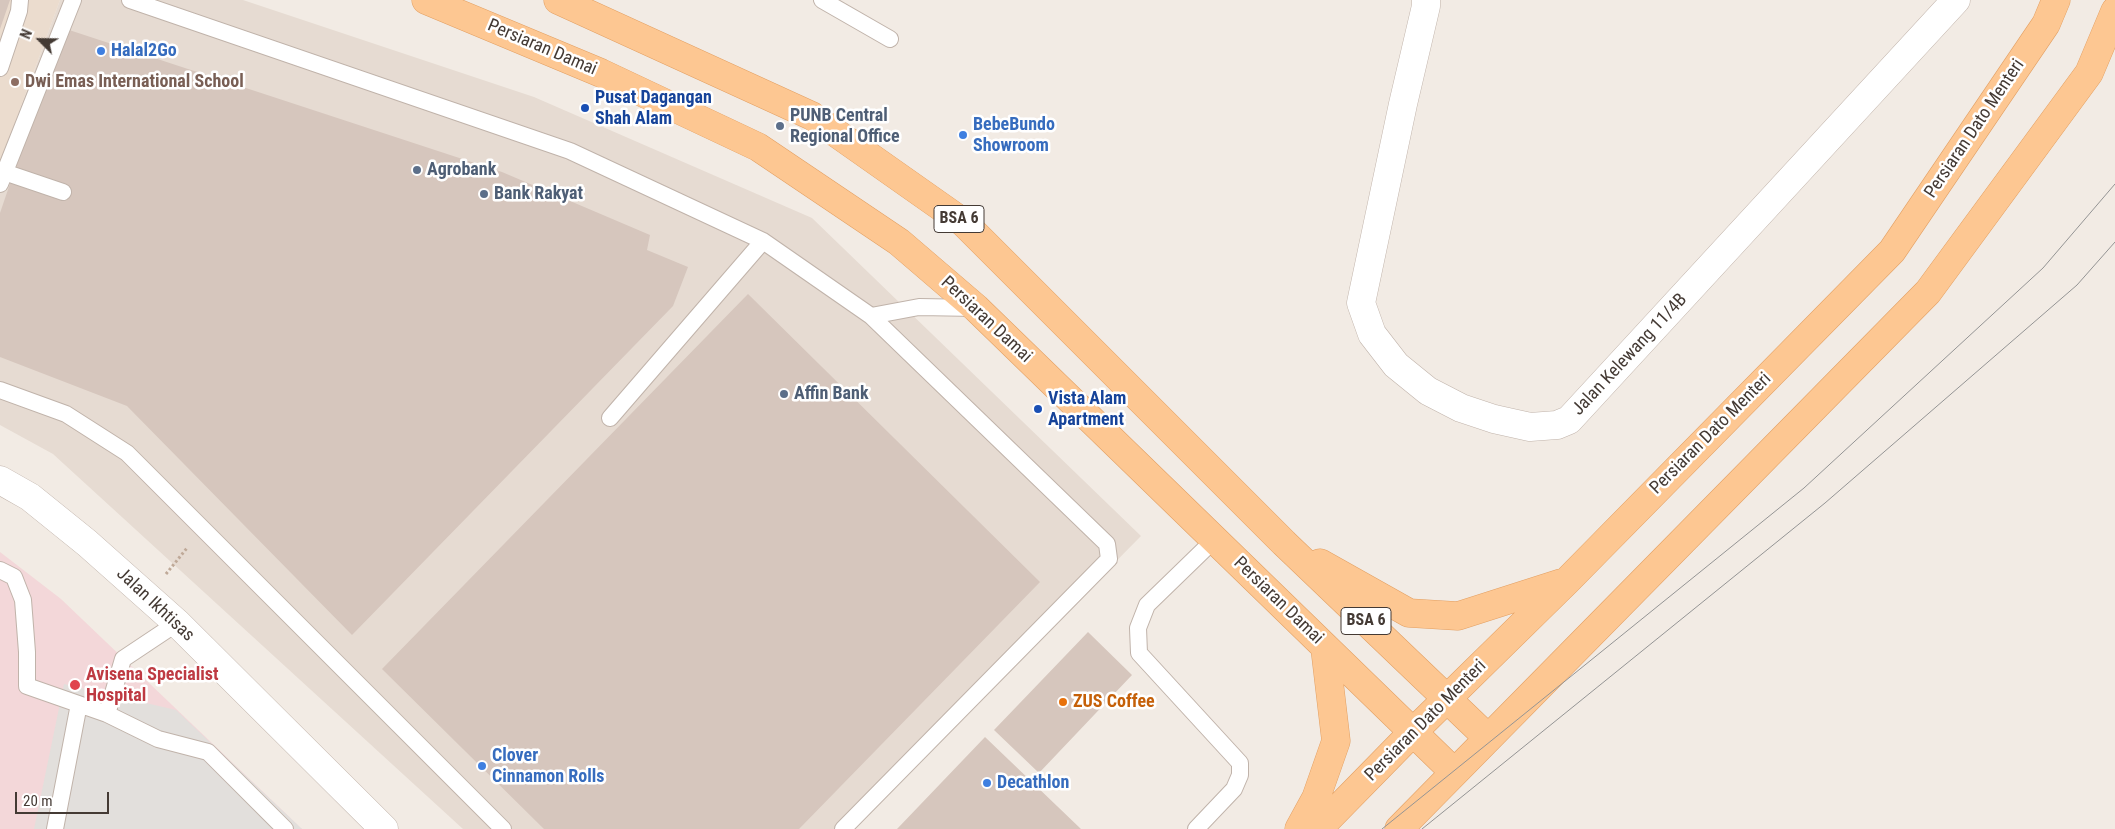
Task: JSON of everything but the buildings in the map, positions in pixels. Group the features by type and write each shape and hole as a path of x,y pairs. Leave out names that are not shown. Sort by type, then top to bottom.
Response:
{"main road":[{"name":"Persiaran Damai","path":"426,0 602,73 758,147 899,242 976,308 1454,772"},
{"name":"BSA 6","path":"558,0 812,116 964,223 1284,542 1488,738"},
{"name":"Persiaran Dato Menteri","path":"1318,829 1413,732 1568,581 1892,251 2046,24 2056,0"},
{"path":"1400,829 1928,292 2089,73 2115,11"},
{"path":"1284,542 1408,614 1458,616 1568,581"},
{"path":"1299,829 1316,798 1336,741 1325,648"}],"street":[{"name":"Jalan Kelewang 11/4B","path":"1426,0 1361,303 1372,334 1396,365 1428,391 1461,408 1530,427 1557,425 1570,420 1956,0"},
{"name":"Jalan Ikhtisas","path":"0,480 30,497 87,543 177,624 384,829"}],"lane":[{"path":"0,68 19,11 20,0"},
{"path":"63,192 2,178 72,0"},
{"path":"130,0 570,150 763,241 871,316 1107,544 1109,559 844,829"},
{"path":"822,0 890,39"},
{"path":"610,418 763,241"},
{"path":"871,316 919,307 976,308"},
{"path":"0,390 66,414 127,453 503,829"},
{"path":"1196,829 1234,789 1240,775 1240,763 1139,653 1138,628 1147,605 1214,540"},
{"path":"0,570 14,577 22,600 27,652 27,686 107,714 158,739 208,752 285,829"},
{"path":"107,714 123,659 177,624"},
{"path":"55,829 79,704"}],"path":[{"path":"164,576 203,529"}],"shaded area":[{"name":"Dwi Emas International School","path":"0,0 60,0 0,164"},
{"path":"60,0 243,0 534,97 812,218 1141,536 852,829 463,829 53,454 0,425 0,164"},
{"name":"Avisena Specialist Hospital","path":"0,552 61,599 302,829 0,829"},
{"path":"64,684 176,710 302,829 34,829"}],"tram line":[{"path":"1382,829 1804,488 2043,268 2115,184"},
{"path":"1422,829 1825,503 2077,285 2115,242"}],"place":[{"name":"Halal2Go","path":"101,51"},
{"name":"Dwi Emas International School","path":"15,82"},
{"name":"Pusat Dagangan Shah Alam","path":"585,108"},
{"name":"PUNB Central Regional Office","path":"780,126"},
{"name":"BebeBundo Showroom","path":"963,135"},
{"name":"Agrobank","path":"417,170"},
{"name":"Bank Rakyat","path":"484,194"},
{"name":"Affin Bank","path":"784,394"},
{"name":"Vista Alam Apartment","path":"1038,409"},
{"name":"Avisena Specialist Hospital","path":"75,685"},
{"name":"ZUS Coffee","path":"1063,702"},
{"name":"Clover Cinnamon Rolls","path":"482,766"},
{"name":"Decathlon","path":"987,783"}]}
